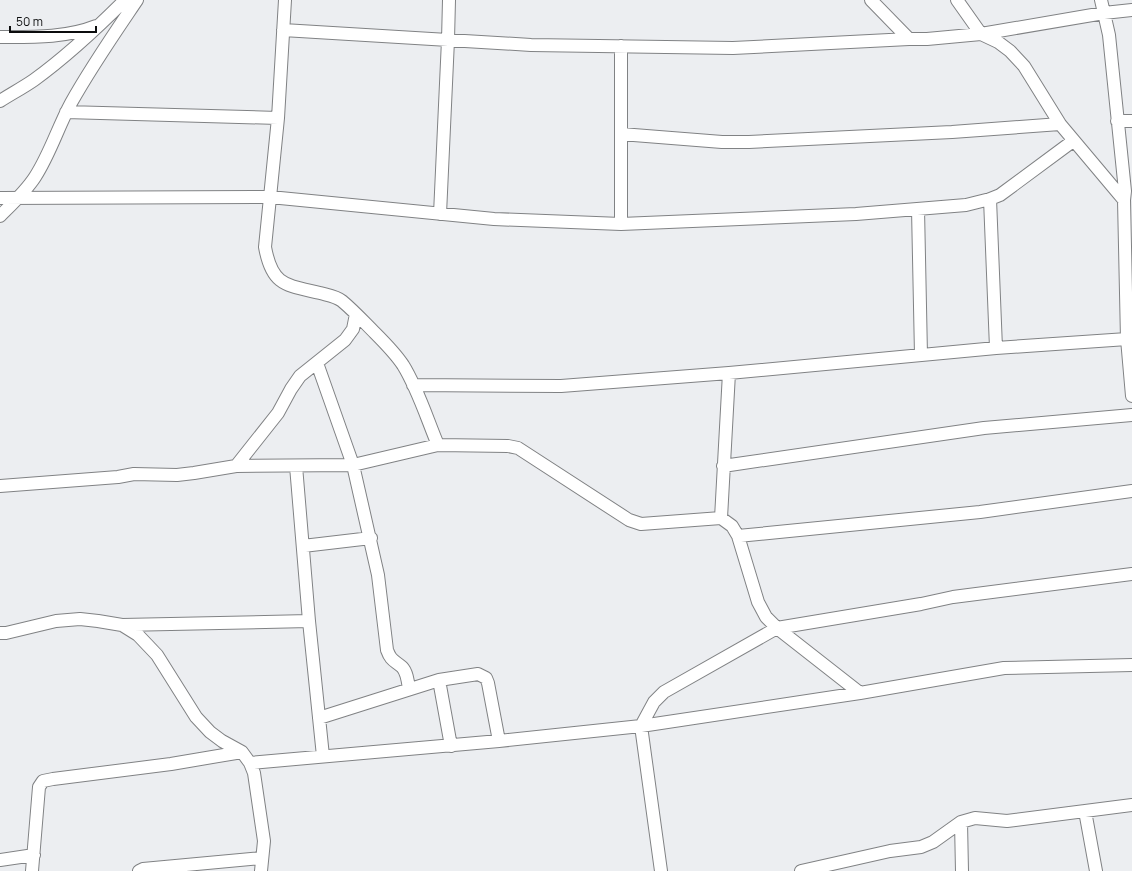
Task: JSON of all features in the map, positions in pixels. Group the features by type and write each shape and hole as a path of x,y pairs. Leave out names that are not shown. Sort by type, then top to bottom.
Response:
{"street":[{"path":"0,101 33,81 64,58 102,23 124,0"},
{"path":"0,216 35,178 66,112 87,75 137,0"},
{"path":"285,0 278,118 265,248 268,263 274,275 285,283 330,295 341,300 394,353 403,365 414,385 438,445"},
{"path":"440,214 449,0"},
{"path":"871,0 908,39"},
{"path":"957,0 981,34 998,42 1010,51 1024,66 1060,124 1124,200"},
{"path":"1101,0 1109,35 1118,120 1127,164 1124,200 1127,340 1132,396"},
{"path":"283,30 531,45 733,48 927,39 981,34 1104,13 1132,10"},
{"path":"0,37 71,34 102,23"},
{"path":"621,46 621,224"},
{"path":"66,112 278,118"},
{"path":"1118,120 1132,120"},
{"path":"621,134 722,142 750,142 952,132 1060,124"},
{"path":"0,198 270,197 494,219 621,224 856,214 966,205 990,199 1000,195 1073,141"},
{"path":"990,199 996,348"},
{"path":"918,209 920,355"},
{"path":"236,466 278,413 300,376 345,340 353,329 356,314"},
{"path":"414,385 561,386 729,373 996,348 1127,340"},
{"path":"317,363 353,465 371,538 378,575 387,650 394,663 402,668 405,673 409,689"},
{"path":"721,518 729,373"},
{"path":"723,466 984,428 1132,414"},
{"path":"0,486 118,477 134,474 177,475 236,466 353,465 438,445 508,446 518,448 629,520 641,524 721,518 732,526 738,536 758,602 766,617 777,628 860,693"},
{"path":"296,466 309,621 323,756"},
{"path":"738,536 980,512 1132,492"},
{"path":"303,546 371,538"},
{"path":"661,871 641,726 654,702 664,692 777,628 953,597 1132,574"},
{"path":"0,633 6,633 56,621 80,620 122,625 309,621"},
{"path":"122,625 138,635 157,655 196,717 210,732 222,741 242,752 250,763 254,773 264,841 261,858 261,871"},
{"path":"250,763 451,746 641,726 860,693 1004,668 1132,665"},
{"path":"319,718 439,680 478,674 486,678 488,683 500,741"},
{"path":"439,680 451,746"},
{"path":"32,871 39,787 43,781 184,762 242,752"},
{"path":"800,871 890,851 922,847 934,842 962,822 975,818 1007,821 1132,805"},
{"path":"1085,811 1096,871"},
{"path":"962,822 962,871"},
{"path":"0,860 34,855"},
{"path":"142,870 261,858"}]}
